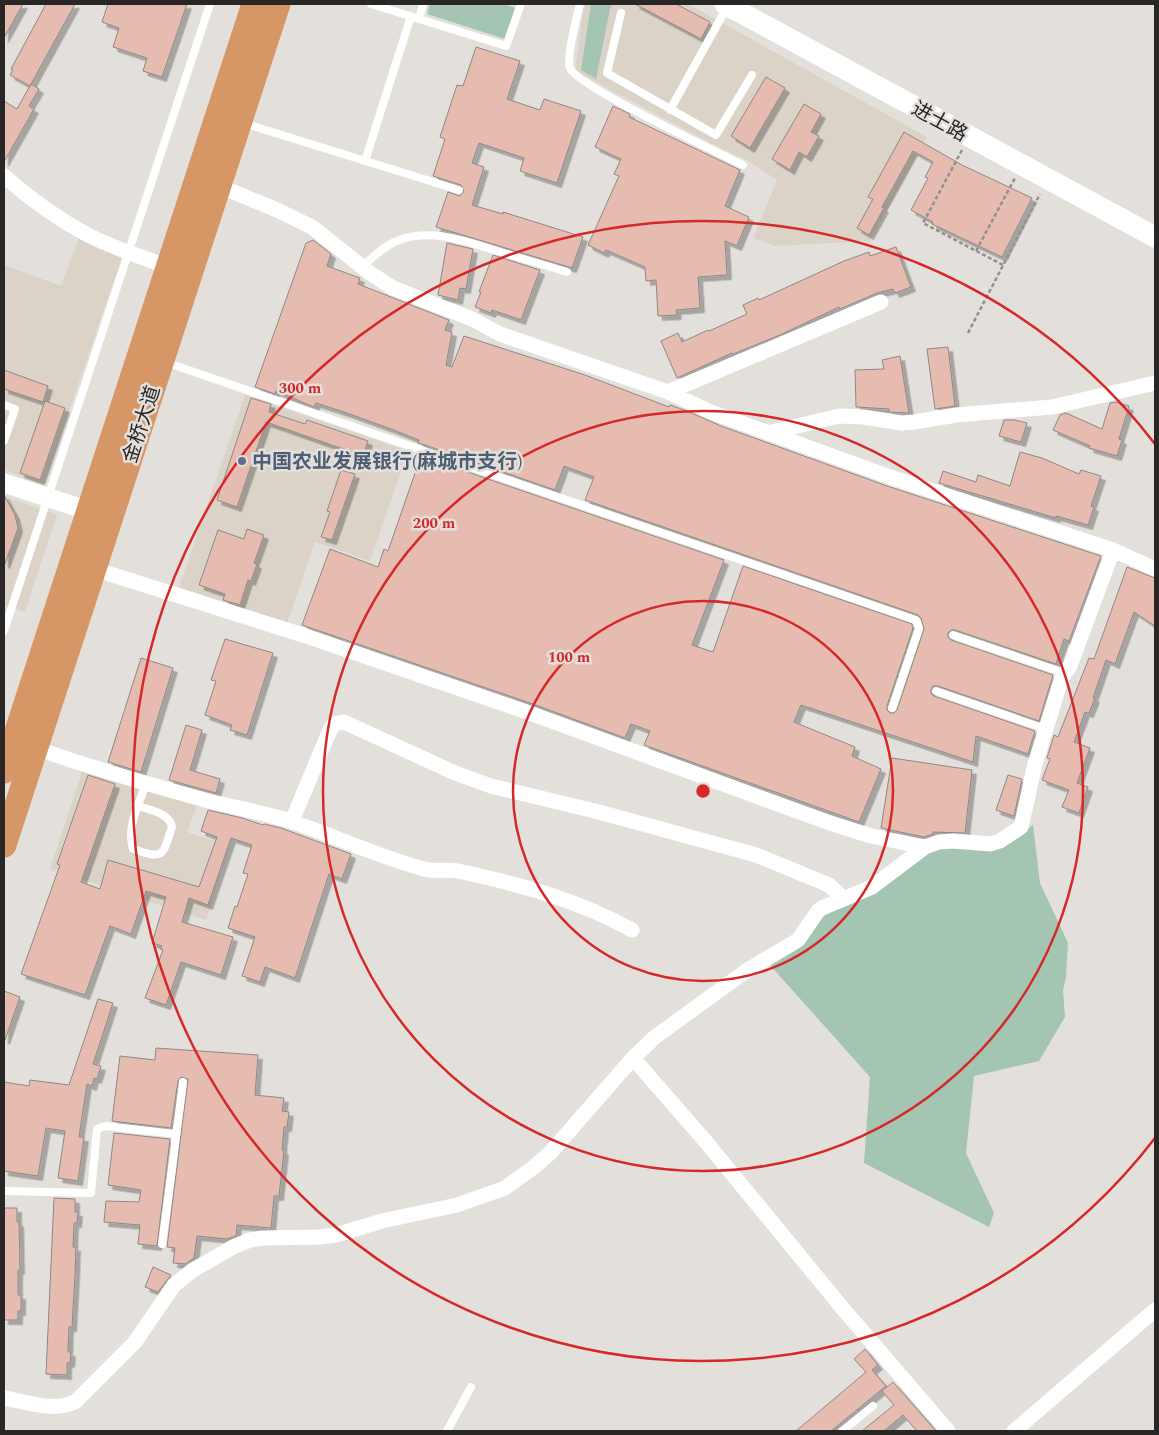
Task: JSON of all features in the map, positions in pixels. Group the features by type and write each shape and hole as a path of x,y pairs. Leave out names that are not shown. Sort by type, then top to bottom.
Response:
{"highway":[{"name":"金桥大道","path":"4,771 254,4"},
{"name":"金桥大道","path":"4,845 278,4"}],"main road":[{"name":"进士路","path":"726,4 1155,237"},
{"name":"进士路","path":"749,4 1155,224"}],"street":[{"path":"4,176 56,217 86,234 168,267"},
{"path":"219,186 277,210 312,228 393,288 472,319 500,334 668,392 711,412 890,477 1113,550 1155,569"},
{"path":"668,392 881,302"},
{"path":"768,433 839,416 863,417 902,423 956,415 1052,407 1155,382"},
{"path":"4,483 89,511"},
{"path":"4,1398 55,1407 75,1402 135,1342 146,1329 166,1296 183,1277 233,1247 250,1240 273,1236 320,1237 336,1235 382,1221 457,1205 505,1188 550,1153 633,1058 655,1038 746,972 798,940 822,908 872,887 925,847 939,842 953,841 991,844 1000,841 1021,827 1035,764 1062,677 1070,666 1113,550"},
{"path":"94,569 306,636 527,712 827,822 872,836 925,847"},
{"path":"292,822 330,730 334,724 344,722 455,773 491,786 599,812 756,855 829,884 844,899"},
{"path":"35,748 90,767 292,822 384,857 427,870 456,871 546,892 607,916 632,930"},
{"path":"633,1058 948,1431"},
{"path":"1014,1431 1155,1310"}],"lane":[{"path":"4,631 6,615 49,498 210,4"},
{"path":"371,4 506,46 521,4"},
{"path":"365,161 415,17 423,4"},
{"path":"580,4 568,62 575,75 645,117 743,165"},
{"path":"670,110 726,4"},
{"path":"621,13 607,73 716,135 752,75"},
{"path":"240,122 459,190"},
{"path":"363,266 396,241 412,236 435,235 456,238 567,272"},
{"path":"162,361 916,620 919,628 892,708"},
{"path":"4,405 15,409 4,441"},
{"path":"953,635 1065,673"},
{"path":"936,690 1046,729"},
{"path":"138,806 165,816 171,823 172,827 163,851 158,856 134,850 131,841 130,830 138,806 146,783"},
{"path":"162,1244 183,1082"},
{"path":"4,1191 91,1193 97,1129 100,1126 176,1134"},
{"path":"447,1431 471,1387"},
{"path":"842,1431 873,1406"}],"path":[{"path":"969,137 923,223 1003,266"},
{"path":"976,251 1022,166"},
{"path":"968,333 1048,180"}],"shaded area":[{"path":"584,4 688,4 927,137 870,241 774,246 753,238 777,180 747,160 722,149 575,71"},
{"path":"79,237 122,257 44,485 4,470 4,265 61,286"},
{"path":"245,395 408,451 370,561 315,542 287,624 179,587"},
{"path":"4,496 57,515 25,612 4,605"},
{"path":"83,768 197,805 187,832 230,846 206,920 50,869"}],"green space":[{"path":"430,4 504,4 515,8 505,39 427,14"},
{"path":"591,4 611,4 596,79 581,70"},
{"path":"1033,825 1040,883 1068,943 1066,977 1063,990 1065,1017 1039,1061 974,1076 966,1153 994,1213 989,1227 864,1163 870,1077 769,964 821,914 926,852 944,845 1000,848"}],"building":[{"path":"4,4 23,4 4,38"},
{"path":"46,4 75,4 30,86 10,75 13,70 11,69"},
{"path":"108,4 187,4 162,77 143,71 147,58 113,47 119,28 102,22"},
{"path":"635,4 676,4 710,22 701,39"},
{"path":"476,47 520,61 507,99 540,110 544,99 581,111 557,183 520,171 524,158 479,143 472,163 484,167 472,205 503,214 503,212 583,237 572,268 436,227 448,192 460,196 464,191 461,185 433,176 445,139 440,137 457,85 463,86"},
{"path":"766,77 785,88 750,148 731,136"},
{"path":"31,84 39,89 29,106 34,109 4,162 4,101 17,109"},
{"path":"804,104 821,114 811,132 819,136 807,157 799,152 790,170 772,159"},
{"path":"613,106 630,114 629,117 740,170 725,206 749,217 737,246 725,241 727,275 698,277 700,308 676,310 677,315 658,316 656,280 646,281 645,267 606,250 604,253 588,245 619,176 614,174 621,159 595,147"},
{"path":"904,132 962,165 1032,198 1002,257 932,224 933,222 911,210 928,178 925,177 933,162 913,151 869,235 857,228 873,199 868,197"},
{"path":"313,240 331,254 327,266 360,278 358,284 449,320 445,330 452,332 446,365 452,367 464,336 585,375 669,407 670,405 687,411 721,426 887,486 1101,556 1069,641 1064,639 1056,664 955,630 951,630 948,633 948,637 951,640 1053,675 1039,721 938,686 933,686 931,690 931,694 934,696 1035,731 1028,754 976,736 973,762 801,705 794,722 855,747 852,756 881,769 859,822 644,745 650,731 631,724 625,738 530,703 302,625 330,549 378,567 384,549 388,551 421,456 724,560 692,645 713,652 743,566 912,624 913,628 887,706 887,710 890,713 894,713 897,710 924,629 921,618 918,615 585,500 594,477 564,466 555,490 418,443 419,440 347,413 316,403 314,407 276,391 275,394 255,387 306,243"},
{"path":"447,243 473,249 466,289 460,288 458,300 438,295"},
{"path":"896,247 911,287 895,293 893,289 877,293 840,309 839,307 780,335 732,353 677,378 661,341 678,333 682,342 747,314 743,305 758,298 759,300 844,261 869,252 870,256"},
{"path":"493,255 540,270 521,320 492,310 491,313 475,307"},
{"path":"948,347 955,406 935,409 927,349"},
{"path":"900,356 909,413 889,412 889,409 856,407 855,370 884,369 882,360"},
{"path":"4,370 48,386 43,402 4,389"},
{"path":"251,398 271,404 269,412 305,424 307,420 368,441 363,456 266,422 237,507 217,500"},
{"path":"45,401 65,408 40,480 20,473"},
{"path":"1115,402 1129,406 1119,439 1122,440 1117,456 1089,448 1090,446 1053,430 1060,415 1066,413 1102,429 1110,403"},
{"path":"1004,420 1027,423 1021,442 999,436"},
{"path":"1020,452 1042,458 1079,474 1081,470 1101,476 1091,506 1094,507 1088,525 1056,516 1056,518 939,483 943,471 976,482 978,475 1010,486"},
{"path":"341,470 355,474 332,540 321,537 330,512 327,511"},
{"path":"4,495 15,515 18,528 5,564 4,563"},
{"path":"247,529 264,535 254,563 257,564 251,581 248,580 240,605 223,600 225,594 199,585 218,530 244,539"},
{"path":"1127,567 1155,578 1155,626 1134,612 1115,664 1106,660 1093,698 1095,698 1089,713 1085,712 1074,742 1090,748 1077,783 1088,787 1079,813 1062,807 1069,790 1042,780 1050,759 1047,758 1054,735 1058,737 1089,658 1094,659"},
{"path":"225,639 273,653 247,735 230,730 232,725 205,715 216,681 211,680"},
{"path":"141,658 173,668 141,772 108,762"},
{"path":"186,725 202,730 190,770 220,779 216,793 169,780"},
{"path":"892,758 972,770 965,833 933,832 933,834 924,837 881,828"},
{"path":"88,775 115,784 81,882 100,889 108,860 199,887 217,837 201,831 208,810 281,828 351,854 342,879 329,874 295,978 265,967 260,982 242,976 255,937 228,928 248,874 243,873 252,845 231,838 208,905 189,898 182,922 233,937 221,975 181,962 166,1005 145,998 163,950 160,949 162,946 152,943 166,897 146,891 131,934 110,926 85,995 21,974 60,865 57,864"},
{"path":"1008,775 1022,779 1014,816 996,810"},
{"path":"4,991 20,997 5,1040 4,1039"},
{"path":"98,999 113,1003 93,1064 101,1066 97,1079 94,1078 92,1086 87,1084 79,1137 84,1137 78,1181 58,1178 65,1131 46,1128 38,1176 4,1171 4,1082 29,1086 30,1080 69,1085"},
{"path":"156,1048 258,1055 255,1095 284,1098 282,1111 289,1112 287,1127 284,1127 282,1150 284,1151 279,1196 274,1196 271,1228 237,1225 236,1236 227,1239 197,1236 194,1258 185,1264 173,1263 175,1248 167,1247 188,1079 181,1077 178,1081 171,1128 112,1121 120,1056 155,1060"},
{"path":"114,1133 170,1139 157,1246 138,1244 140,1225 104,1222 106,1201 139,1202 141,1190 108,1185"},
{"path":"54,1198 75,1199 75,1212 78,1212 77,1223 74,1223 73,1247 76,1247 75,1274 72,1327 69,1327 68,1352 71,1352 70,1363 67,1363 67,1375 46,1374"},
{"path":"4,1208 17,1208 17,1222 19,1222 20,1270 18,1270 18,1295 21,1295 21,1311 18,1311 18,1320 4,1320"},
{"path":"153,1267 171,1275 158,1292 145,1287"},
{"path":"865,1349 878,1365 872,1370 886,1386 831,1431 796,1431 866,1372 854,1359"},
{"path":"893,1382 936,1431 917,1431 903,1415 884,1431 862,1431 894,1405 882,1391"}],"place":[{"name":"中国农业发展银行(麻城市支行)","path":"242,461"}]}
